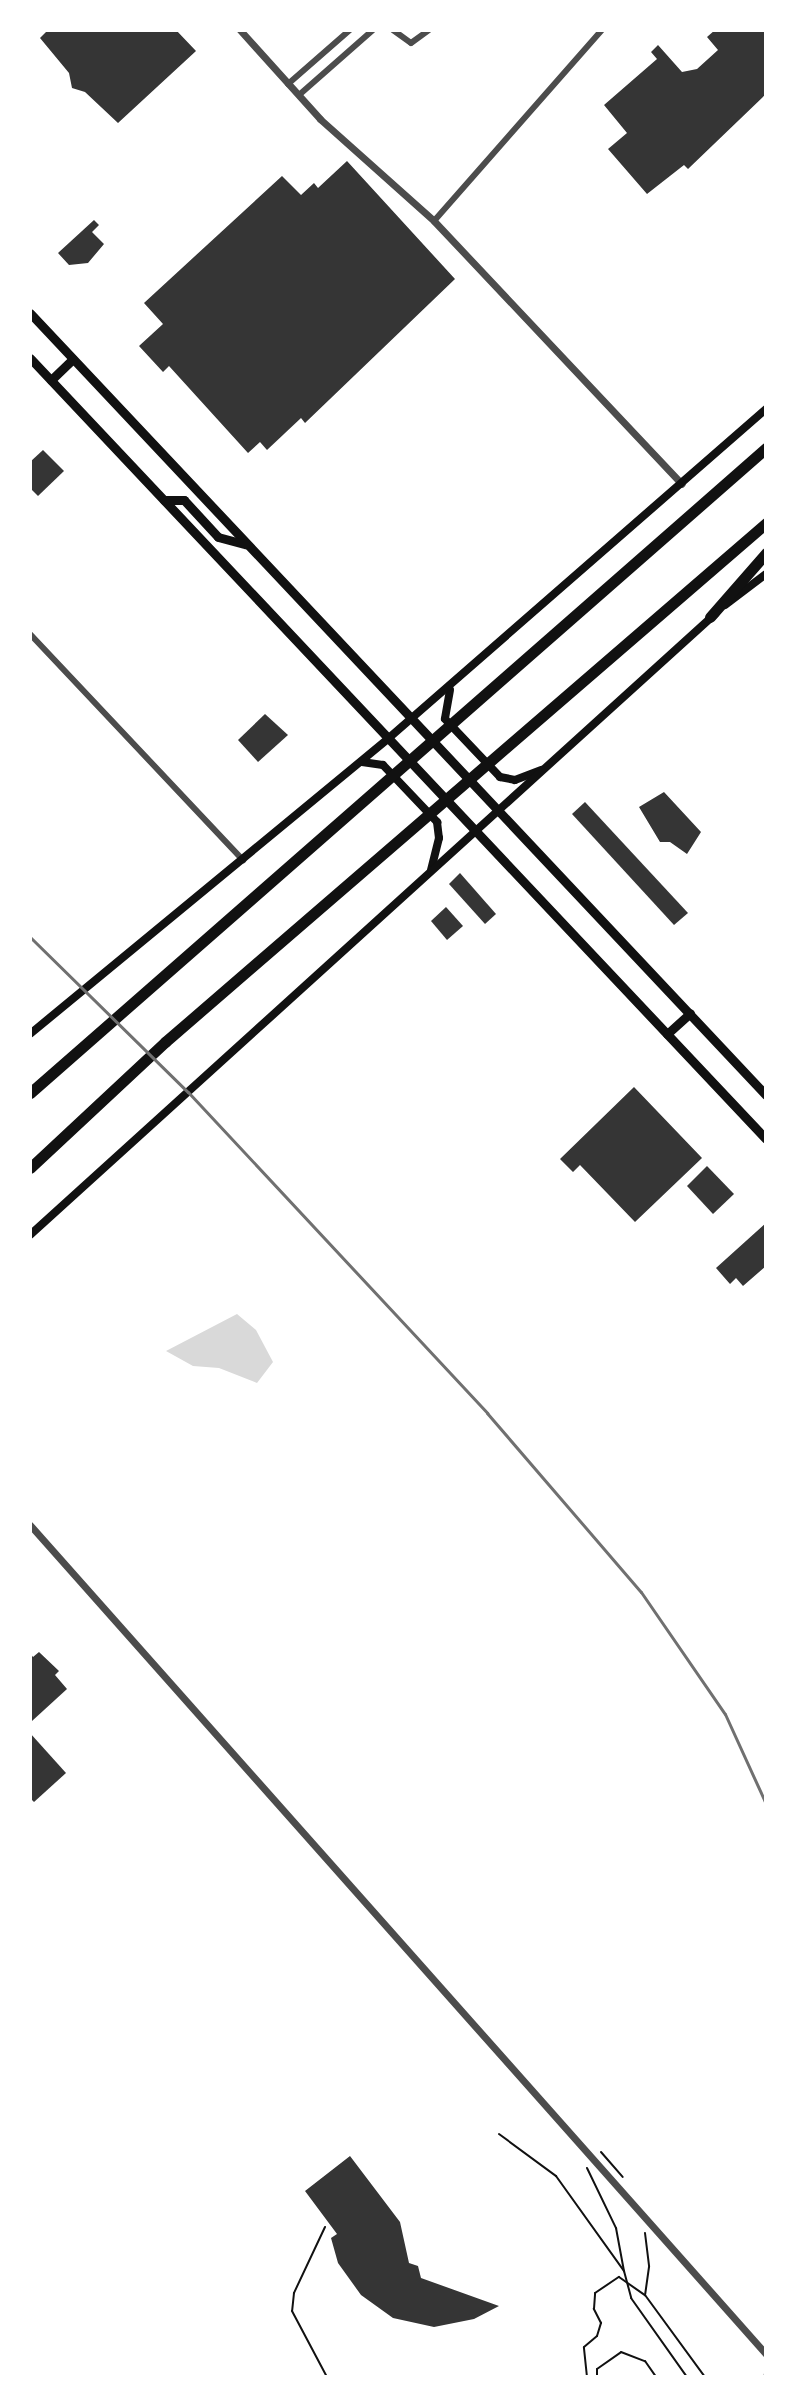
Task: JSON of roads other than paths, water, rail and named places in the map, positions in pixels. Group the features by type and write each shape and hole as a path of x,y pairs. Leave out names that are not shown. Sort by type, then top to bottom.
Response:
{"highway":[{"path":"30,1093 766,448"},
{"path":"30,1168 165,1042 766,523"},
{"path":"710,617 766,553"}],"main road":[{"path":"30,313 766,1095"},
{"path":"30,358 399,746 766,1139"},
{"path":"51,380 73,359"},
{"path":"30,1034 412,719 766,409"},
{"path":"164,500 184,500 218,537 245,544"},
{"path":"30,1235 710,617 766,574"},
{"path":"466,672 444,698 445,719 500,777 515,780 546,768"},
{"path":"361,762 383,765 437,822 439,838 431,872"},
{"path":"667,1034 690,1013"}],"street":[{"path":"240,30 299,95 434,221 682,484"},
{"path":"288,84 350,30"},
{"path":"299,95 373,30"},
{"path":"393,30 411,43 429,30"},
{"path":"434,221 602,30"},
{"path":"30,634 243,860"},
{"path":"30,1525 766,2354"}],"railway":[{"path":"30,937 188,1092 487,1413 641,1592 725,1714 766,1804"},
{"path":"764,2377 766,2368"}]}
